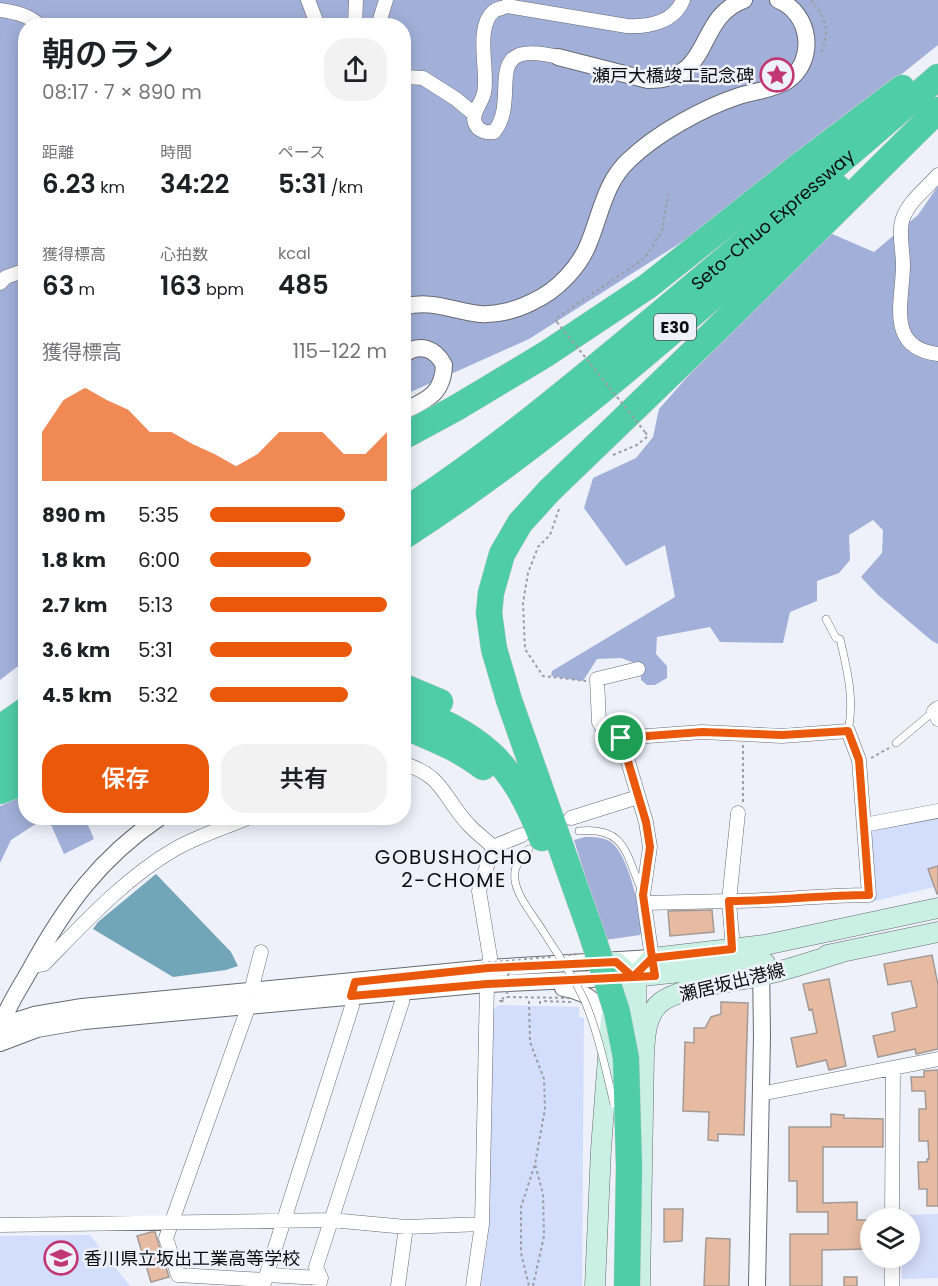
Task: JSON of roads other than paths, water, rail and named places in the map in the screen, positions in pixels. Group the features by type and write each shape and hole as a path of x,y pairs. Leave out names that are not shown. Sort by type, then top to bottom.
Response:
{"highway":[{"path":"411,432 546,354 648,286 803,163 934,88"},
{"path":"533,817 490,631 489,613 495,573 510,538 520,523 555,485 729,318 934,88"},
{"name":"Seto-Chuo Expressway","path":"411,506 578,382 858,148 934,88"},
{"name":"Seto-Chuo Expressway","path":"411,531 447,508 586,402 934,88"},
{"path":"411,690 455,708 495,735 519,761 533,817"},
{"path":"411,708 438,718 494,754 517,784 533,817 581,945 606,1018 612,1057 614,1104 611,1286"},
{"path":"0,728 18,716"},
{"path":"411,729 469,756 506,786 533,817"},
{"path":"0,747 18,738"},
{"path":"0,772 18,763"},
{"path":"0,791 18,784"},
{"path":"581,945 615,1004 626,1058 637,1284"}],"main road":[{"name":"瀬居坂出港線","path":"642,1143 637,1066 636,985 633,977 653,967 732,949 765,945 938,908"},
{"name":"瀬居坂出港線","path":"637,1284 644,1040 649,1021 656,1008 668,998 684,992 761,970 938,932"},
{"path":"595,1286 607,1047 615,1003 633,977 616,962"},
{"name":"瀬居坂出港線","path":"653,967 761,970"}],"street":[{"path":"308,0 315,18"},
{"path":"355,18 356,0"},
{"path":"380,18 386,0"},
{"path":"683,0 678,10 658,23 644,27 507,6 493,12 486,25 484,38 485,92 474,114 474,121 478,128 486,133 494,132 500,125 503,115 506,71 514,57 527,52 537,52 648,80 663,80 676,76 696,60 721,15 744,0"},
{"path":"411,305 427,304 493,314 532,303 560,284 583,256 609,187 617,172 628,161 659,137 705,110 741,95 786,82 795,74 805,54 806,31 795,12 778,0"},
{"path":"0,10 30,18"},
{"path":"411,77 423,78 456,99 474,114"},
{"path":"938,175 910,205 902,220 903,277 899,311 901,329 907,340 918,348 938,354"},
{"path":"0,283 6,277 18,273"},
{"path":"411,351 417,348 435,352 444,365 442,384 436,392 411,408"},
{"path":"638,669 597,679 598,722 607,737 702,732 782,735 848,731 859,760 873,923"},
{"path":"1,1028 34,1015 82,1007 250,998 403,984 486,972 616,962 653,967 644,899 650,847 646,822 621,738"},
{"path":"411,766 420,768 437,781 467,823 493,847"},
{"path":"571,818 638,797"},
{"path":"864,825 938,811"},
{"path":"732,949 729,901 738,813"},
{"path":"473,1286 482,1224 486,972 490,957 479,891 493,847 533,817"},
{"path":"1,1028 10,1005 44,943 75,895 104,863 148,825"},
{"path":"32,966 44,964 106,903 149,865 178,847 231,825"},
{"path":"644,899 762,901 869,895"},
{"path":"261,952 250,998 166,1238 178,1275 320,1282 316,1267 402,1002 403,984"},
{"path":"757,1286 761,970"},
{"path":"486,972 526,982 575,990 592,998 598,1005 602,1016 607,1047"},
{"path":"526,982 633,977"},
{"path":"265,1280 339,1049 352,1006 353,989"},
{"path":"0,1042 37,1029 250,998"},
{"path":"760,1094 938,1059"},
{"path":"892,1068 892,1208"},
{"path":"0,1225 331,1220 406,1227 482,1224"},
{"path":"398,1286 406,1227"},
{"path":"892,1268 892,1286"}],"lane":[{"path":"826,620 836,638 840,639 845,663 851,701 848,731"},
{"path":"896,743 937,713"},
{"path":"579,831 595,829 608,832 617,838 623,847 644,899"},
{"path":"529,849 520,857 514,868 517,889 570,972 585,1002 614,1104"}],"place":[{"name":"瀬戸大橋竣工記念碑","path":"777,75"},
{"name":"香川県立坂出工業高等学校","path":"61,1258"}],"district":[{"name":"GOBUSHOCHO 2-CHOME","path":"454,868"}]}
